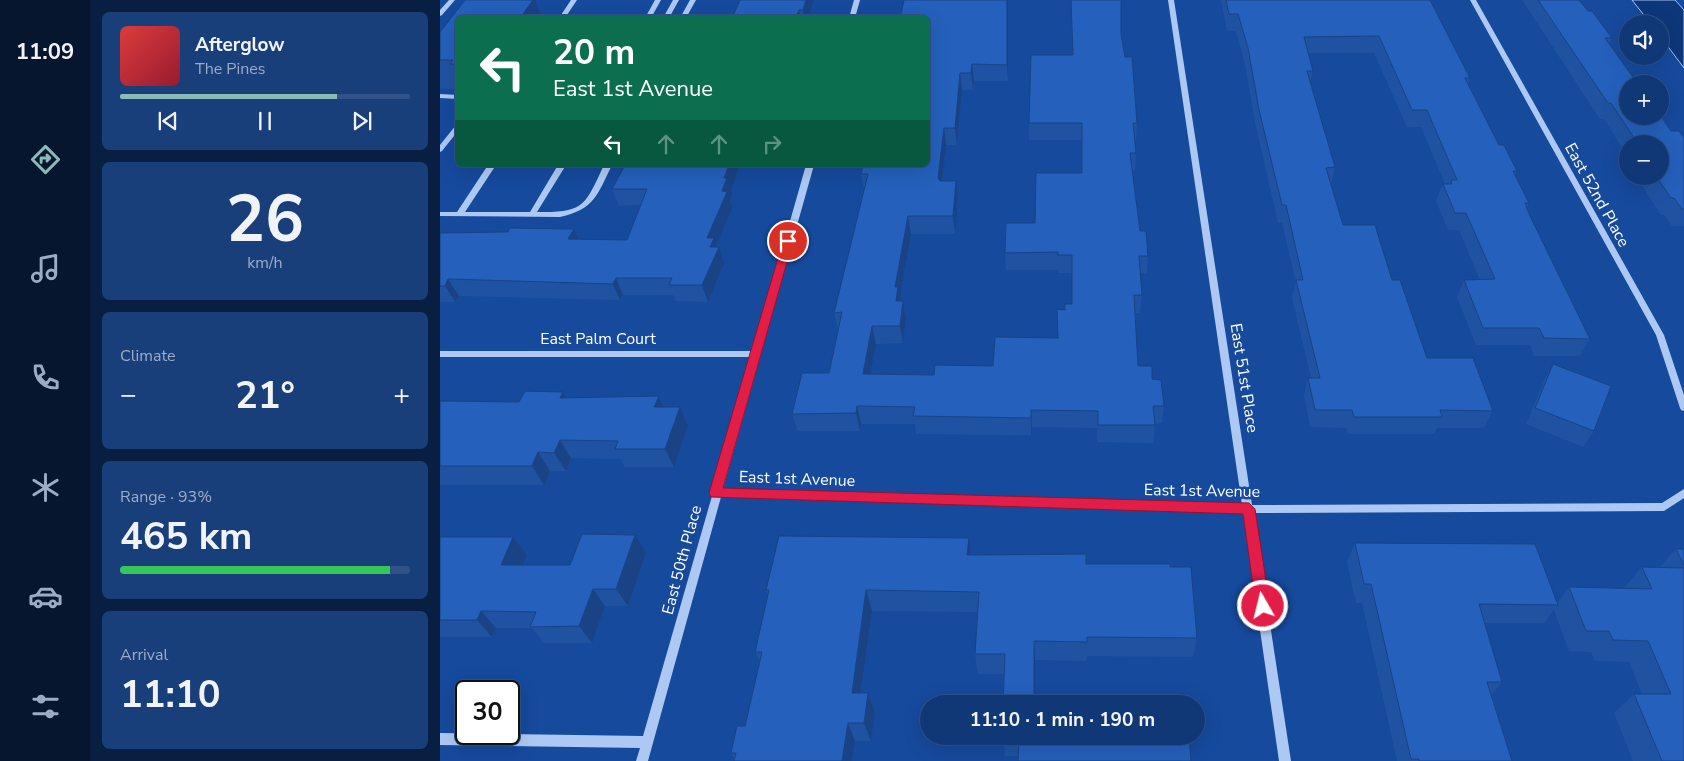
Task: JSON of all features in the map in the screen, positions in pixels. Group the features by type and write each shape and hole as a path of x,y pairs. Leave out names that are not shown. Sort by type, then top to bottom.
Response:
{"street":[{"path":"440,14 452,0"},
{"path":"564,15 574,0"},
{"path":"650,15 658,0"},
{"path":"668,15 676,0"},
{"path":"685,15 693,0"},
{"path":"853,15 857,0"},
{"name":"East 51st Place","path":"1171,0 1249,509 1285,761"},
{"name":"East 52nd Place","path":"1473,0 1660,335 1684,408"},
{"path":"440,96 455,97"},
{"path":"440,150 455,130"},
{"path":"459,214 491,167"},
{"path":"440,214 560,216 577,212 590,202 607,167"},
{"name":"East 50th Place","path":"642,761 715,493 809,167"},
{"name":"East Palm Court","path":"440,354 756,354"},
{"name":"East 1st Avenue","path":"715,493 1249,509 1664,507 1684,494"},
{"path":"440,740 647,742"}],"lane":[{"path":"532,215 561,167"}],"water":[{"path":"1632,0 1675,0 1684,10 1684,68 1669,48 1669,15 1644,15"}],"building":[{"path":"465,0 533,0 522,15 455,15 455,64 450,64 453,60 440,60 440,32"},
{"path":"740,0 806,0 803,10 799,10 797,15 733,15"},
{"path":"904,0 1007,0 1007,65 972,64 971,73 960,73 955,128 944,128 938,178 940,181 956,181 953,216 908,216 895,287 898,287 896,301 903,301 900,326 872,326 863,374 934,375 935,365 993,366 995,337 1058,338 1057,309 1065,310 1065,304 1072,304 1072,255 1058,255 1058,252 1005,253 1006,223 1035,223 1036,173 1082,173 1082,123 1029,123 1031,55 1073,55 1071,0 1121,0 1121,34 1125,57 1132,57 1137,123 1133,123 1136,153 1130,153 1140,231 1146,231 1148,256 1139,256 1142,295 1134,295 1138,366 1152,366 1152,379 1161,380 1164,406 1153,406 1155,425 1098,425 1098,411 1031,410 1031,418 913,416 915,407 857,406 856,413 792,414 802,373 829,373 842,312 834,313 868,174 861,174 863,167 930,167 930,15 901,15"},
{"path":"1226,0 1430,0 1470,78 1465,78 1499,145 1504,145 1517,171 1513,171 1529,203 1525,203 1530,216 1590,339 1544,338 1539,328 1483,328 1464,280 1495,279 1466,213 1455,213 1443,184 1452,184 1451,180 1457,180 1427,110 1412,110 1379,36 1304,37 1313,71 1307,71 1335,167 1326,168 1343,225 1375,225 1392,280 1400,280 1427,358 1473,358 1493,411 1440,410 1442,417 1354,417 1352,410 1315,410 1308,378 1320,378 1296,280 1303,280 1286,205 1282,205 1259,110 1248,48 1238,14 1229,14"},
{"path":"1538,0 1579,0 1588,11 1592,11 1612,38 1605,38 1619,58 1619,65 1624,65 1632,75 1619,75 1619,115 1611,103 1608,103"},
{"path":"1625,125 1667,125 1671,131 1679,131 1684,138 1684,209 1674,198 1671,198 1662,185 1669,185 1669,135 1632,135"},
{"path":"624,167 728,167 724,178 727,178 722,191 727,192 707,238 714,238 710,247 719,247 702,285 669,285 672,278 616,278 613,284 448,279 445,286 440,286 440,233 508,232 510,228 574,229 568,239 627,240 647,189 612,189"},
{"path":"1553,364 1611,386 1594,431 1535,408"},
{"path":"525,391 563,392 560,398 659,396 654,407 680,407 665,449 615,449 618,441 560,440 554,453 538,452 532,466 440,466 440,401 519,402"},
{"path":"582,534 635,535 616,589 593,589 579,626 530,627 536,612 481,611 477,620 440,620 440,537 513,537 501,565 570,565"},
{"path":"779,536 969,538 967,555 1086,554 1086,564 1170,564 1170,567 1191,567 1197,638 1087,637 1087,642 1034,641 1034,695 1003,695 1005,654 975,654 979,592 866,590 852,693 868,693 864,723 848,723 842,761 734,761 736,753 731,753 737,726 745,726 762,652 755,652 769,590 766,590"},
{"path":"1355,543 1535,544 1558,605 1479,604 1502,682 1487,682 1512,761 1419,761 1419,759 1411,759 1371,584 1364,584"},
{"path":"1676,549 1684,549 1684,565"},
{"path":"1642,567 1684,568 1684,761 1662,761 1634,694 1671,694 1648,641 1613,640 1609,631 1586,631 1569,587 1652,589"},
{"path":"1019,745 1190,745 1191,761 1018,761"}],"route":[{"path":"788,241 715,493 1249,509 1263,606"}]}
